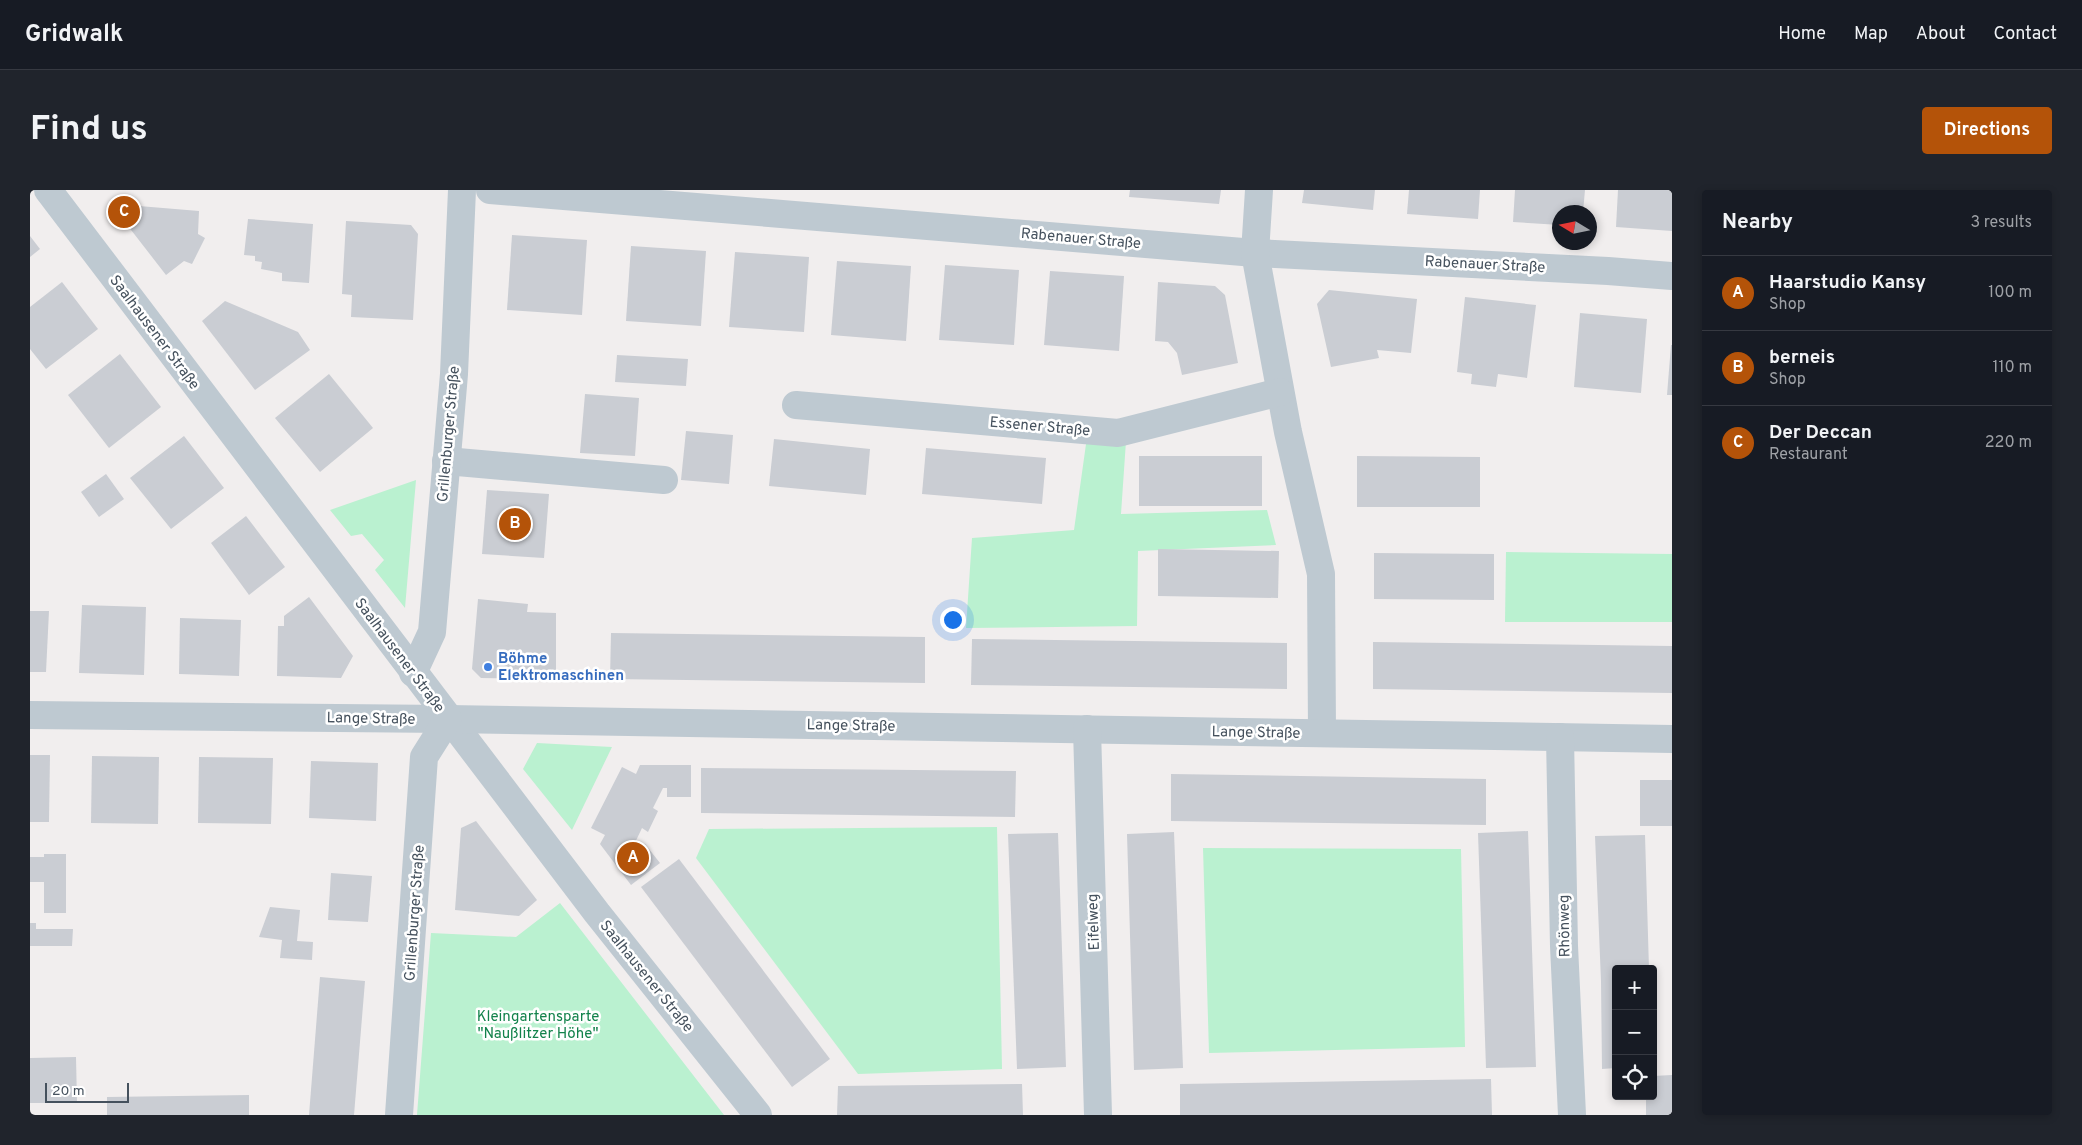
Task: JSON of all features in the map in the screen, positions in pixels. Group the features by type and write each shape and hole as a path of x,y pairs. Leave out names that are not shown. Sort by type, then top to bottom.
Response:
{"street":[{"name":"Saalhausener Straße","path":"48,190 597,914 758,1115"},
{"name":"Grillenburger Straße","path":"413,673 432,632 454,374 462,190"},
{"name":"Rabenauer Straße","path":"490,190 1255,253 1672,276"},
{"path":"1259,190 1255,253 1280,392 1320,574 1322,733"},
{"name":"Essener Straße","path":"796,405 1118,433 1280,392"},
{"path":"446,461 664,480"},
{"name":"Lange Straße","path":"30,715 448,719 1672,739"},
{"name":"Grillenburger Straße","path":"399,1115 424,756 448,719"},
{"name":"Eifelweg","path":"1087,729 1098,1115"},
{"name":"Rhönweg","path":"1560,737 1564,946 1572,1115"}],"green space":[{"path":"1087,437 1126,441 1121,514 1267,510 1276,545 1138,551 1137,626 966,628 972,538 1074,530"},
{"path":"416,480 405,608 375,570 384,560 362,534 351,536 330,510"},
{"path":"1506,552 1672,554 1672,622 1505,622"},
{"path":"537,743 612,747 572,830 523,769"},
{"path":"997,827 1002,1069 858,1074 696,858 709,829"},
{"path":"1203,848 1461,849 1465,1047 1209,1053"},
{"name":"Kleingartensparte \"Naußlitzer Höhe\"","path":"560,903 724,1115 417,1115 431,933 516,937"}],"building":[{"path":"1130,190 1221,190 1219,204 1129,197"},
{"path":"1304,190 1375,190 1373,210 1302,203"},
{"path":"1409,190 1480,190 1478,219 1407,214"},
{"path":"1515,190 1585,190 1584,205 1552,205 1552,224 1513,222"},
{"path":"1618,190 1672,190 1672,231 1616,227"},
{"path":"127,205 199,211 198,234 205,238 192,264 184,261 166,275 121,217"},
{"path":"248,219 313,224 309,283 282,281 282,273 261,269 262,262 255,261 255,256 244,255"},
{"path":"346,221 411,225 418,234 413,320 351,317 352,295 342,294"},
{"path":"512,235 587,240 582,315 507,310"},
{"path":"30,236 40,249 30,257"},
{"path":"631,246 706,251 701,326 626,321"},
{"path":"735,252 809,257 804,332 729,327"},
{"path":"837,261 911,266 906,341 831,335"},
{"path":"945,265 1019,270 1014,345 939,340"},
{"path":"1050,271 1124,276 1119,351 1044,345"},
{"path":"62,282 98,329 46,369 30,349 30,307"},
{"path":"1158,282 1215,286 1225,295 1238,363 1182,375 1177,353 1168,342 1155,341"},
{"path":"1329,290 1417,299 1411,353 1377,350 1379,358 1331,367 1317,304"},
{"path":"1465,297 1536,305 1527,378 1498,374 1496,387 1471,384 1472,374 1457,372"},
{"path":"225,301 298,332 310,350 255,390 202,321"},
{"path":"1580,313 1647,319 1641,393 1574,387"},
{"path":"1671,345 1672,395 1667,395"},
{"path":"120,354 161,407 109,448 68,395"},
{"path":"617,355 688,359 686,386 615,382"},
{"path":"329,374 373,428 320,472 275,418"},
{"path":"585,394 639,398 635,456 580,453"},
{"path":"686,431 733,435 729,484 681,480"},
{"path":"184,436 224,488 171,529 130,478"},
{"path":"774,439 870,449 866,495 769,486"},
{"path":"926,448 1046,458 1042,504 922,494"},
{"path":"1139,456 1262,456 1262,506 1139,506"},
{"path":"1357,456 1480,457 1480,507 1357,507"},
{"path":"106,474 124,499 99,517 81,492"},
{"path":"487,490 549,494 544,558 482,554"},
{"path":"246,516 285,567 249,595 211,543"},
{"path":"1158,549 1279,551 1278,598 1158,596"},
{"path":"1374,553 1494,554 1494,600 1374,599"},
{"path":"309,597 353,656 341,678 277,676 278,626 284,626 284,616"},
{"path":"478,599 528,604 527,612 556,613 556,679 481,678 472,669"},
{"path":"82,605 146,607 144,675 79,673"},
{"path":"30,611 49,611 46,672 30,672"},
{"path":"180,618 241,620 239,676 179,674"},
{"path":"611,633 925,637 925,683 610,679"},
{"path":"972,639 1287,643 1287,689 971,685"},
{"path":"1373,642 1672,646 1672,693 1373,689"},
{"path":"30,755 50,755 49,822 30,822"},
{"path":"92,756 159,757 158,824 91,823"},
{"path":"199,757 273,758 271,824 198,823"},
{"path":"311,761 378,763 376,821 309,818"},
{"path":"640,765 691,765 691,797 667,797 667,788 663,788 653,808 658,811 648,832 642,828 632,849 634,852 645,844 660,863 631,885 600,844 605,835 591,828 622,767 636,774"},
{"path":"701,768 1016,771 1015,817 701,813"},
{"path":"1171,774 1486,779 1486,825 1171,821"},
{"path":"1640,780 1672,780 1672,826 1640,826"},
{"path":"476,821 537,900 519,916 455,910 461,828"},
{"path":"1528,831 1536,1067 1486,1068 1478,833"},
{"path":"1174,832 1183,1068 1134,1070 1127,834"},
{"path":"1058,833 1066,1067 1017,1069 1008,834"},
{"path":"1645,835 1649,965 1612,965 1612,1068 1602,1069 1601,981 1595,836"},
{"path":"44,854 66,854 66,913 44,913 44,882 30,882 30,857 44,857"},
{"path":"679,859 830,1059 792,1087 641,887"},
{"path":"331,873 372,876 368,922 328,920"},
{"path":"270,907 300,910 297,941 313,942 312,960 280,958 282,940 259,937"},
{"path":"30,923 36,923 36,929 73,929 72,946 30,946"},
{"path":"320,977 365,981 354,1115 309,1115"},
{"path":"76,1057 77,1103 30,1103 30,1058"},
{"path":"1672,1075 1672,1115 1646,1115 1646,1100 1657,1100 1657,1076"},
{"path":"1491,1079 1492,1115 1180,1115 1180,1084"},
{"path":"1022,1084 1023,1115 837,1115 838,1086"},
{"path":"249,1095 249,1115 107,1115 107,1097"}],"place":[{"name":"Der Deccan","path":"124,212"},
{"name":"berneis","path":"515,524"},
{"name":"Böhme Elektromaschinen","path":"488,667"},
{"name":"Haarstudio Kansy","path":"633,858"}]}
